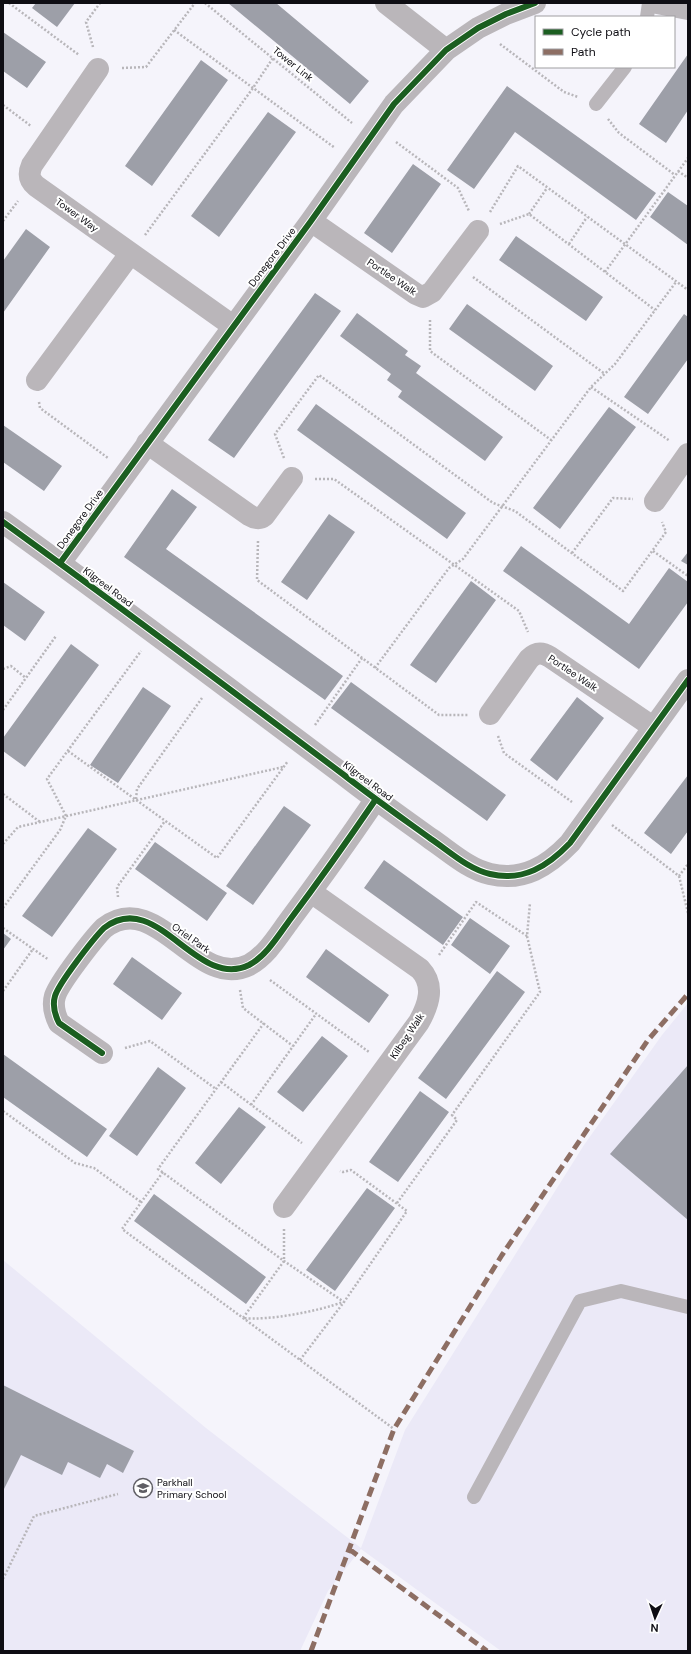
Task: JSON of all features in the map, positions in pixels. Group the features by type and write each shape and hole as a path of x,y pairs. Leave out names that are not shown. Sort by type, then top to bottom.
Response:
{"street":[{"path":"386,3 446,50"},
{"name":"Donegore Drive","path":"60,564 147,443 311,221 394,104 446,50 493,21 535,3"},
{"path":"657,3 688,9"},
{"name":"Tower Way","path":"98,69 30,168 29,175 32,182 130,254 233,326"},
{"name":"Portlee Walk","path":"311,221 416,294 423,297 429,295 478,232"},
{"path":"37,380 130,254"},
{"path":"147,443 248,516 258,518 264,516 292,478"},
{"path":"655,500 682,449"},
{"name":"Kilgreel Road","path":"3,522 376,800 466,864 488,874 497,876 519,875 535,871 558,856 570,843 688,680"},
{"name":"Portlee Walk","path":"490,714 529,659 537,653 547,655 653,727"},
{"path":"243,967 266,951 311,892 376,800"},
{"path":"311,892 420,968 425,974"},
{"name":"Oriel Park","path":"102,1053 64,1028 56,1017 54,1011 54,997 69,973 104,928 113,922 136,919 150,922 204,961 218,966 243,967"},
{"name":"Kilbeg Walk","path":"284,1206 419,1022 425,1011 429,990 428,981 425,974"}],"lane":[{"path":"647,16 649,3"},
{"path":"596,104 625,68"},
{"path":"474,1497 580,1301 621,1292 688,1307"}],"path":[{"path":"9,3 98,69"},
{"path":"86,22 100,3"},
{"path":"146,67 195,3"},
{"path":"174,30 353,161"},
{"path":"130,254 155,223 273,58"},
{"path":"3,104 50,139"},
{"path":"605,272 688,158"},
{"path":"478,232 518,166 688,290"},
{"path":"678,171 688,178"},
{"path":"478,232 529,214 547,188"},
{"path":"529,214 655,310"},
{"path":"569,244 587,217"},
{"path":"454,262 605,374"},
{"path":"375,668 449,568 463,559 591,387 615,364 676,282"},
{"path":"429,295 430,351 551,440"},
{"path":"537,653 519,611 334,479 292,478 275,434 319,375 493,503 515,511 623,591 666,532 655,500 613,498 572,553"},
{"path":"37,380 40,408 127,471"},
{"path":"591,387 682,449"},
{"path":"258,518 257,580 439,716 490,714 504,753 590,815 609,823 679,876 688,913"},
{"path":"653,550 688,576"},
{"path":"66,816 47,779 154,634"},
{"path":"3,710 56,636"},
{"path":"68,751 217,858 362,658"},
{"path":"3,669 11,666 26,678"},
{"path":"136,800 137,789 215,679"},
{"path":"3,844 18,827 283,766"},
{"path":"3,794 40,822"},
{"path":"3,908 60,830 66,816"},
{"path":"121,920 117,887 165,821"},
{"path":"679,876 688,864"},
{"path":"425,974 476,902 526,936"},
{"path":"397,1203 457,1120 452,1115 540,992 526,936 530,903"},
{"path":"3,928 69,973"},
{"path":"3,991 33,949"},
{"path":"243,967 316,1014 387,1065"},
{"path":"243,967 243,1008 293,1046"},
{"path":"251,1105 316,1014"},
{"path":"264,1023 158,1168 284,1261 344,1302"},
{"path":"102,1053 150,1041 216,1089"},
{"path":"221,1082 342,1172 351,1170 407,1211 344,1302 300,1360"},
{"path":"3,1111 75,1163 94,1168 141,1202"},
{"path":"163,1172 122,1229 394,1429"},
{"path":"243,1318 284,1261 284,1206"},
{"path":"243,1318 256,1320 328,1308 344,1302"},
{"path":"3,1579 34,1516 118,1494"}],"shaded area":[{"path":"688,1003 688,1651 501,1651 361,1549 328,1591 300,1651 3,1651 3,1260 206,1428 361,1548 405,1430 584,1145 662,1035"}],"building":[{"path":"36,3 75,3 57,27 32,8"},
{"path":"228,3 276,3 369,81 350,104"},
{"path":"3,32 46,62 27,88 3,71"},
{"path":"688,54 688,110 666,143 639,124"},
{"path":"201,60 228,80 152,186 125,166"},
{"path":"507,86 656,193 636,220 515,132 474,189 447,170"},
{"path":"268,112 296,132 219,237 191,216"},
{"path":"413,164 441,184 392,253 364,233"},
{"path":"668,192 688,206 688,245 650,217"},
{"path":"26,229 50,247 3,313 3,261"},
{"path":"516,236 603,297 586,321 499,260"},
{"path":"315,293 341,311 234,458 208,440"},
{"path":"467,304 553,366 535,391 449,329"},
{"path":"357,313 408,351 405,355 421,366 416,373 503,437 485,461 398,397 402,391 387,380 391,374 340,336"},
{"path":"684,314 688,317 688,359 648,414 624,397"},
{"path":"316,404 466,513 447,539 297,430"},
{"path":"609,407 636,427 560,529 533,508"},
{"path":"3,425 62,466 44,491 3,462"},
{"path":"172,489 197,507 166,549 343,676 325,700 124,557"},
{"path":"329,514 355,532 307,600 281,582"},
{"path":"521,546 629,624 669,568 688,582 688,602 639,669 503,571"},
{"path":"688,552 688,565 681,561"},
{"path":"471,581 496,600 436,683 410,665"},
{"path":"3,582 45,612 25,641 3,625"},
{"path":"71,644 99,665 25,767 3,751 3,738"},
{"path":"351,682 506,795 487,821 331,708"},
{"path":"143,687 171,706 118,783 90,765"},
{"path":"577,697 604,718 557,781 530,760"},
{"path":"688,775 688,831 671,854 644,833"},
{"path":"284,806 311,825 253,905 226,886"},
{"path":"88,828 117,849 52,937 22,916"},
{"path":"155,842 227,893 207,921 135,869"},
{"path":"384,860 463,917 443,945 364,888"},
{"path":"470,918 510,946 490,974 451,945"},
{"path":"3,933 11,939 3,950"},
{"path":"326,949 389,995 369,1023 306,977"},
{"path":"132,957 182,993 162,1020 113,984"},
{"path":"497,971 525,992 446,1099 418,1078"},
{"path":"322,1036 348,1056 303,1112 277,1092"},
{"path":"3,1054 107,1129 87,1157 3,1097"},
{"path":"688,1065 688,1220 610,1154"},
{"path":"158,1067 186,1088 137,1156 109,1136"},
{"path":"420,1091 449,1112 398,1182 369,1162"},
{"path":"239,1107 266,1127 221,1184 195,1163"},
{"path":"367,1188 395,1208 335,1291 306,1270"},
{"path":"154,1194 266,1277 246,1304 134,1221"},
{"path":"3,1385 134,1451 123,1473 107,1464 100,1478 68,1462 62,1475 21,1455 3,1491"}],"marked path":[{"path":"311,1651 394,1429 502,1255 648,1040 688,994"},
{"path":"349,1549 487,1651"}],"cycle path":[{"path":"60,563 311,221 394,104 446,50 478,28 506,14 535,3"},
{"path":"3,522 132,616 398,815 466,864 482,872 490,874 502,876 524,874 544,865 562,851 570,843 688,680"},
{"path":"102,1053 59,1023 55,1014 54,1003 55,996 63,981 104,928 123,919 142,920 159,929 211,964 230,969 249,965 261,956 276,939 376,799"}],"place":[{"name":"Parkhall Primary School","path":"143,1488"}]}
